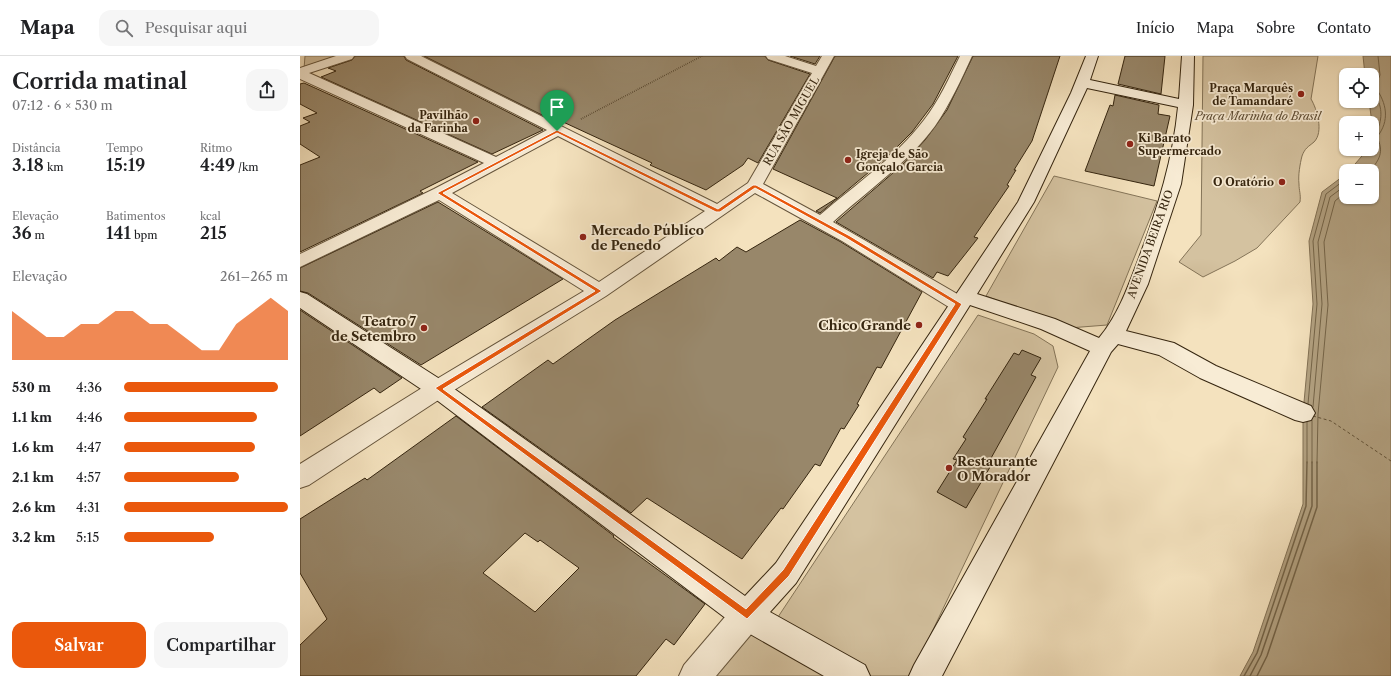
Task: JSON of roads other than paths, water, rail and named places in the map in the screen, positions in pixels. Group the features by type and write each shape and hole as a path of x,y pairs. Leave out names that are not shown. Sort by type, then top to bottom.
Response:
{"street":[{"path":"300,73 348,56"},
{"path":"411,56 718,211"},
{"path":"772,56 820,71"},
{"name":"RUA SÃO MIGUEL","path":"754,186 828,56"},
{"path":"822,222 892,162 922,132 936,112 966,56"},
{"path":"695,676 747,615 786,573 1026,202 1041,167 1084,82 1092,56"},
{"name":"AVENIDA BEIRA RIO","path":"925,676 1109,341 1139,283 1168,200 1179,152 1186,105 1188,56"},
{"path":"300,73 496,163"},
{"path":"1084,82 1186,105"},
{"path":"300,261 440,193 557,131"},
{"path":"300,477 438,388 599,291 754,186 962,300 1109,341 1166,349 1208,372 1303,414"},
{"path":"440,193 599,291"},
{"path":"300,300 438,388 747,615 854,676"}],"water":[{"path":"1363,56 1391,56 1391,676 1240,676 1253,652 1303,504 1303,413 1313,304 1309,241 1322,192 1339,179 1339,204 1379,204 1379,164 1355,164 1362,156 1379,156 1379,116 1371,116 1370,108 1379,108 1379,68 1364,68"}],"place":[{"name":"Praça Marquês de Tamandaré","path":"1301,94"},
{"name":"Pavilhão da Farinha","path":"476,121"},
{"name":"Ki Barato Supermercado","path":"1130,144"},
{"name":"Igreja de São Gonçalo Garcia","path":"848,160"},
{"name":"O Oratório","path":"1282,182"},
{"name":"Mercado Público de Penedo","path":"583,237"},
{"name":"Chico Grande","path":"919,325"},
{"name":"Teatro 7 de Setembro","path":"424,328"},
{"name":"Restaurante O Morador","path":"949,468"}],"park label":[{"name":"Praça Marinha do Brasil","path":"1258,116"}]}
